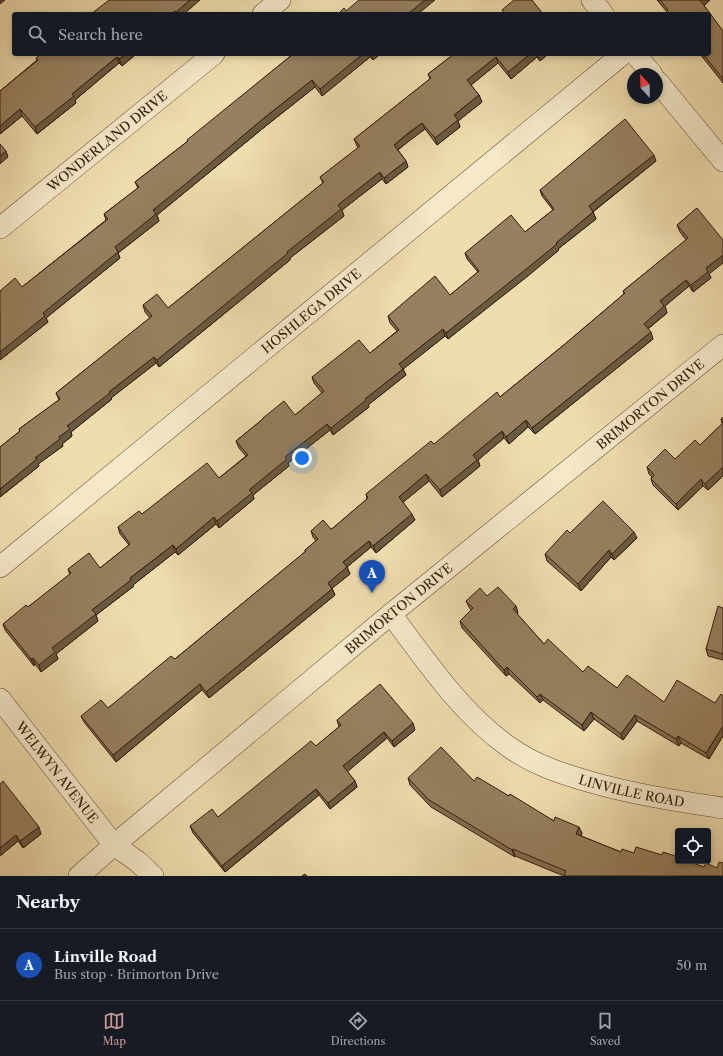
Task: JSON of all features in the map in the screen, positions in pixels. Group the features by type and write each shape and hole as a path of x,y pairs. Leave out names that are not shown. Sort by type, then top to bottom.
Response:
{"street":[{"path":"265,12 280,0"},
{"path":"592,0 601,12"},
{"name":"WONDERLAND DRIVE","path":"0,228 212,56"},
{"name":"HOSHLEGA DRIVE","path":"0,567 621,56"},
{"path":"637,56 647,68"},
{"path":"663,88 723,161"},
{"name":"BRIMORTON DRIVE","path":"79,876 114,845 391,614 723,345"},
{"name":"LINVILLE ROAD","path":"391,614 427,663 473,715 509,747 531,761 556,772 620,791 723,808"},
{"name":"WELWYN AVENUE","path":"0,699 114,845 137,861 153,876"}],"building":[{"path":"109,0 190,0 176,12 94,12"},
{"path":"359,0 425,0 410,12 340,12 344,8 346,11"},
{"path":"514,0 532,0 541,12 503,12 502,10"},
{"path":"660,0 700,0 709,12 666,12 668,10"},
{"path":"711,15 723,31 723,79 705,56 711,56"},
{"path":"38,56 123,56 119,59 117,57 72,94 74,96 35,127 20,109 0,126 0,91 38,60 36,58"},
{"path":"291,56 361,56 320,89 312,80 264,118 153,210 156,214 115,247 118,252 43,313 45,316 0,352 0,291 15,278 22,287 108,219 104,214 139,187 135,182 188,141 187,140"},
{"path":"451,56 528,56 508,72 496,57 467,80 479,95 454,115 458,120 435,138 422,123 407,134 394,145 406,161 384,178 380,172 338,205 341,209 157,360 154,357 67,426 70,429 59,437 60,439 35,458 37,459 0,489 0,447 20,431 19,429 60,399 56,393 152,316 143,305 157,294 168,308 324,182 320,177 360,146 354,139 431,78 428,74"},
{"path":"625,119 654,155 589,206 593,212 556,243 557,244 446,333 443,329 399,364 403,369 331,428 327,424 285,457 287,459 249,490 252,493 217,521 214,517 176,549 173,545 130,578 131,580 92,610 96,614 52,648 55,652 39,665 33,658 31,659 3,624 26,605 28,607 71,573 68,569 89,553 100,568 130,544 118,527 139,511 142,514 207,463 219,478 248,455 236,441 284,401 295,415 324,391 312,377 359,340 370,353 399,330 388,316 435,276 450,295 479,271 465,253 511,215 525,232 554,209 540,190"},
{"path":"0,144 6,151 0,156"},
{"path":"697,208 723,240 723,255 706,268 708,272 691,285 686,280 660,301 664,306 644,324 651,332 532,428 526,420 506,437 502,431 473,455 477,460 440,490 426,474 399,497 412,514 373,546 369,541 343,562 347,567 328,583 332,589 206,692 200,684 113,755 81,716 101,700 108,708 171,656 175,659 306,551 305,550 318,539 311,531 323,520 331,529 333,528 368,498 366,494 431,441 434,444 497,392 500,397 565,344 625,293 623,291 688,238 677,225"},
{"path":"723,423 723,467 705,484 701,479 676,504 651,479 654,475 647,467 665,449 675,459 695,440 700,445"},
{"path":"603,501 634,532 612,554 609,550 578,584 545,554 567,530 570,533"},
{"path":"498,587 516,606 513,609 544,644 548,639 583,672 588,666 617,688 627,675 664,702 677,680 715,703 721,694 723,696 723,726 706,753 678,736 676,739 635,715 621,734 591,712 582,725 540,694 537,697 507,667 504,670 460,621 473,608 466,601 480,588 487,596"},
{"path":"718,606 723,608 723,654 706,649"},
{"path":"380,684 413,723 392,741 384,732 343,766 355,781 328,803 316,789 222,866 190,826 212,809 218,817 311,741 316,746 341,725 337,720"},
{"path":"441,747 474,781 477,777 509,796 510,794 554,821 555,817 579,827 576,834 621,852 622,849 634,853 636,847 662,855 663,852 675,856 675,864 696,864 704,867 706,864 708,864 717,868 719,862 723,863 723,876 564,876 566,871 513,849 512,850 429,800 408,778"},
{"path":"3,781 39,827 20,841 16,835 0,848 0,784"}],"place":[{"name":"Linville Road","path":"372,593"}]}
